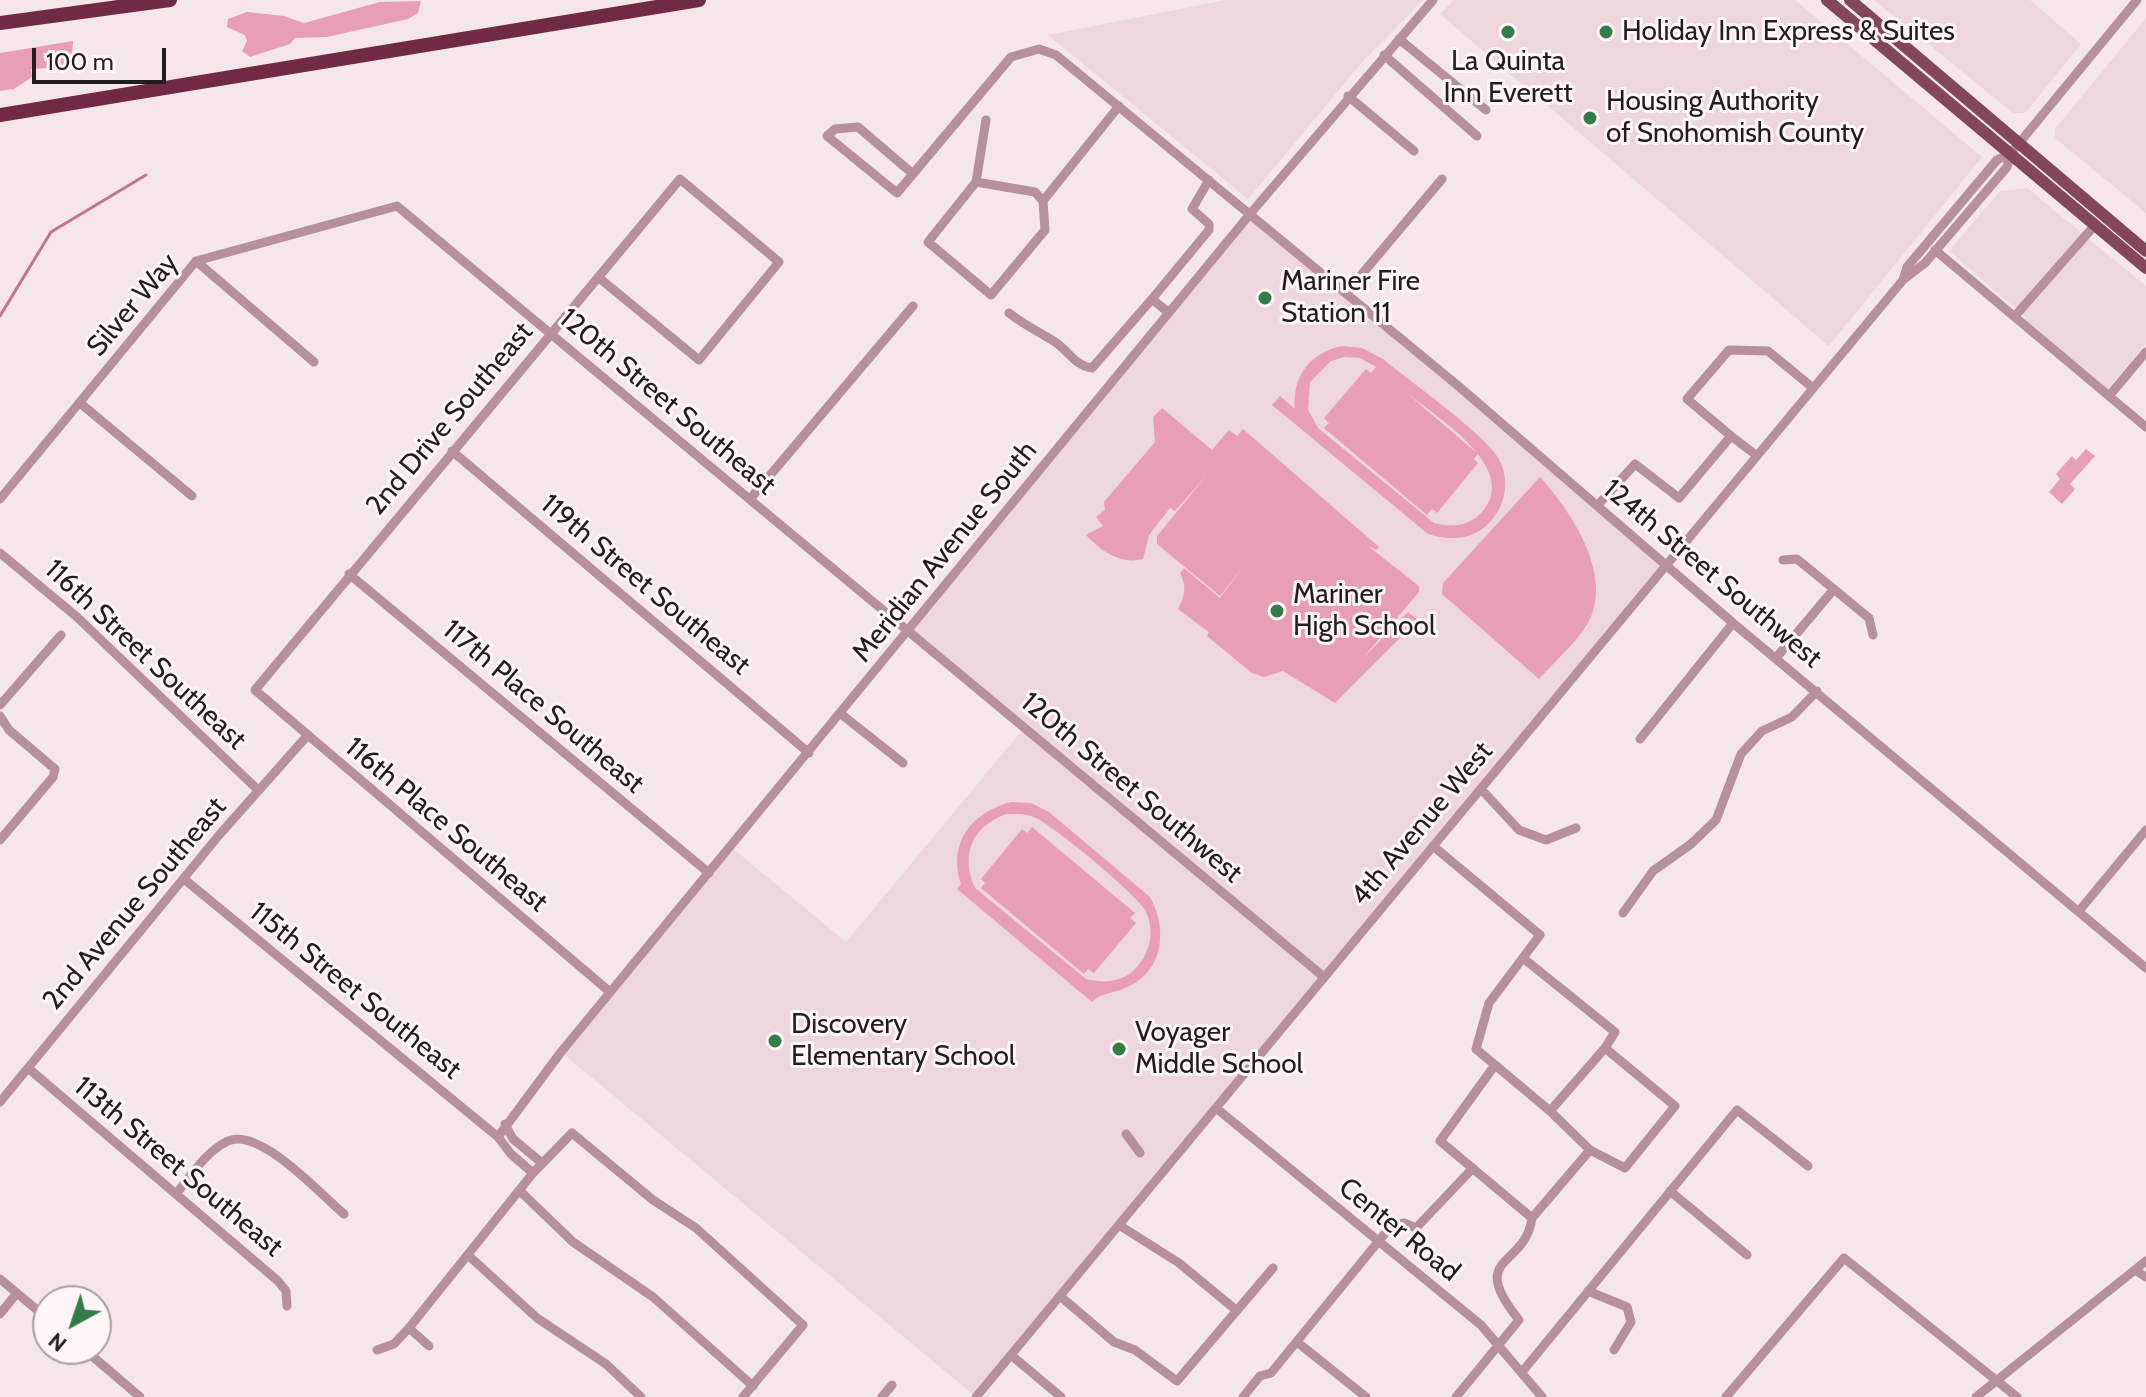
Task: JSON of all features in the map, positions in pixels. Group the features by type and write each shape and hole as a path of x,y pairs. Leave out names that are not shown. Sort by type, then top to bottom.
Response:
{"highway":[{"path":"0,23 170,0"},
{"path":"0,115 699,0"}],"main road":[{"path":"1827,0 2146,251"},
{"path":"1850,0 2146,268"}],"street":[{"name":"Meridian Avenue South","path":"498,1137 505,1124 610,992 1250,214 1433,0"},
{"name":"4th Avenue West","path":"976,1397 1756,455 1903,280 1914,274 2007,167 2015,148 2137,0"},
{"path":"1399,39 1486,110"},
{"name":"124th Street Southwest","path":"913,174 1011,57 1039,49 1056,55 1346,293 1733,623 2146,968"},
{"path":"1384,55 1477,136"},
{"path":"1348,96 1414,151"},
{"path":"1043,201 1119,106"},
{"path":"976,182 1035,192 1043,201 1045,230 991,295 928,242 976,182 986,120"},
{"path":"858,127 913,174 897,193 827,136 835,129 858,127"},
{"name":"4th Avenue West","path":"1903,280 1907,267 1997,160 2015,148"},
{"name":"2nd Drive Southeast","path":"255,690 349,574 680,179 779,262 699,360 598,277"},
{"path":"1346,293 1442,179"},
{"path":"1009,313 1036,334 1052,340 1080,366 1092,368 1209,230 1209,224 1192,209 1209,180"},
{"name":"Silver Way","path":"0,499 196,261 397,206"},
{"name":"120th Street Southeast","path":"397,206 910,631"},
{"path":"2015,316 2095,225"},
{"path":"1935,250 2146,427"},
{"path":"196,261 314,362"},
{"path":"1152,299 1169,313"},
{"path":"750,499 913,306"},
{"path":"1756,455 1687,399 1729,350 1768,351 1813,388"},
{"path":"2109,396 2146,352"},
{"path":"80,403 192,496"},
{"path":"1597,506 1635,464 1679,498 1731,436"},
{"name":"119th Street Southeast","path":"452,451 809,753"},
{"name":"116th Street Southeast","path":"1,556 77,617 258,790"},
{"path":"1783,560 1797,559 1869,618 1873,635"},
{"name":"117th Place Southeast","path":"349,574 709,873"},
{"path":"1776,658 1834,589"},
{"path":"1640,739 1733,623"},
{"name":"120th Street Southwest","path":"910,631 1324,977"},
{"path":"0,705 61,635"},
{"name":"116th Place Southeast","path":"255,690 610,992"},
{"path":"1623,913 1653,871 1691,844 1716,820 1741,754 1762,731 1792,717 1817,691"},
{"path":"841,714 903,763"},
{"path":"0,716 9,730 55,769 53,777 0,840"},
{"name":"2nd Avenue Southeast","path":"0,1102 258,790 307,736"},
{"path":"1481,789 1519,830 1546,840 1576,828"},
{"path":"2079,911 2146,830"},
{"path":"1433,846 1540,935 1489,1003 1476,1049 1550,1111 1590,1150 1625,1168 1675,1106 1605,1048"},
{"name":"115th Street Southeast","path":"184,879 498,1137 511,1154 533,1173"},
{"path":"1523,958 1615,1032 1605,1048 1550,1111"},
{"path":"1495,1065 1440,1141 1532,1218"},
{"name":"113th Street Southeast","path":"28,1068 278,1281 286,1291 287,1306"},
{"name":"Center Road","path":"1216,1108 1481,1325 1542,1397"},
{"path":"1522,1372 1737,1110 1808,1166"},
{"path":"505,1124 513,1139 542,1163"},
{"path":"377,1350 394,1344 409,1328 521,1192 533,1173 572,1133 653,1200 696,1228 803,1325 743,1397"},
{"path":"1126,1134 1140,1153"},
{"path":"176,1194 201,1164 230,1140 247,1139 265,1146 344,1214"},
{"path":"1456,1397 1519,1320 1498,1293 1501,1267 1531,1229 1532,1218 1590,1150"},
{"path":"1243,1397 1260,1376 1271,1373 1391,1226 1404,1223 1416,1228 1473,1168"},
{"path":"1670,1191 1747,1255"},
{"path":"521,1192 573,1242 653,1297 753,1386"},
{"path":"1119,1225 1179,1263 1236,1310"},
{"path":"469,1256 537,1318 606,1364 641,1397"},
{"path":"1726,1397 1844,1258 2017,1397"},
{"path":"1976,1397 2146,1261"},
{"path":"1060,1296 1114,1342 1135,1350 1177,1381 1273,1268"},
{"path":"2135,1270 2146,1277"},
{"path":"0,1279 32,1306"},
{"path":"1588,1291 1627,1307 1631,1322 1614,1350"},
{"path":"0,1314 17,1293"},
{"path":"409,1328 429,1346"},
{"path":"1297,1342 1366,1397"},
{"path":"1011,1355 1061,1397"},
{"path":"103,1365 140,1397"},
{"path":"882,1397 892,1385"}],"shaded area":[{"path":"1226,0 1423,0 1365,59 1248,199 1048,35"},
{"path":"1454,0 1795,0 1982,157 1829,346 1440,14"},
{"path":"1874,0 2030,0 2081,44 2025,113 2013,113"},
{"path":"421,1 418,13 408,19 327,37 295,38 290,44 250,57 242,51 247,41 245,35 227,27 228,19 247,12 284,16 304,23 380,2"},
{"path":"2146,18 2146,213 2055,138 2055,129"},
{"path":"73,41 72,58 65,67 31,69 32,77 14,89 0,91 0,53"},
{"path":"2027,188 2146,286 2146,344 2106,391 2029,327 2024,316 1949,251 2000,191"},
{"path":"1250,214 1665,565 976,1397 561,1052 731,847 846,942 1024,728 910,631"},
{"path":"1342,346 1362,348 1383,359 1491,448 1502,467 1505,492 1500,508 1484,528 1461,537 1445,538 1428,534 1272,405 1280,396 1295,409 1300,376 1312,360","holes":["1344,357 1360,358 1376,367 1371,373 1366,369 1324,418 1329,423 1324,428 1427,515 1432,509 1437,513 1478,463 1474,459 1478,454 1491,479 1491,497 1480,514 1458,525 1434,523 1318,428 1308,410 1310,382 1331,361","1403,390 1452,428 1476,452"]},
{"path":"1162,408 1212,450 1229,430 1237,436 1243,429 1379,547 1377,550 1368,546 1419,586 1419,592 1363,658 1408,612 1418,620 1335,703 1283,671 1264,677 1252,673 1207,636 1209,632 1178,609 1184,591 1180,573 1184,568 1220,598 1243,567 1220,596 1157,544 1157,536 1207,475 1175,511 1170,508 1149,535 1143,559 1119,558 1086,535 1103,526 1096,517 1105,510 1104,502 1155,442 1153,417"},
{"path":"2086,449 2095,456 2070,484 2075,489 2062,504 2049,492 2060,479 2056,474 2072,456 2076,460"},
{"path":"1540,477 1563,506 1584,541 1596,580 1596,599 1591,617 1581,634 1539,679 1442,594 1443,583"},
{"path":"1011,802 1031,803 1049,812 1150,897 1156,910 1160,938 1153,964 1146,974 1134,983 1092,1002 957,889 961,884 957,855 960,843 974,822","holes":["1006,814 1029,815 1046,824 1111,876 1145,910 1150,925 1150,940 1142,961 1132,972 1113,980 1086,979 975,888 969,864 972,843 985,826"]},
{"path":"1032,827 1135,913 1130,918 1136,923 1094,973 1088,969 1084,974 981,888 985,883 981,879 1022,829 1027,833"}],"waterway":[{"path":"0,316 51,232 146,175"}],"place":[{"name":"La Quinta Inn Everett","path":"1508,32"},
{"name":"Holiday Inn Express & Suites","path":"1606,32"},
{"name":"Housing Authority of Snohomish County","path":"1590,118"},
{"name":"Mariner Fire Station 11","path":"1265,298"},
{"name":"Mariner High School","path":"1277,611"},
{"name":"Discovery Elementary School","path":"775,1041"},
{"name":"Voyager Middle School","path":"1119,1049"}]}
